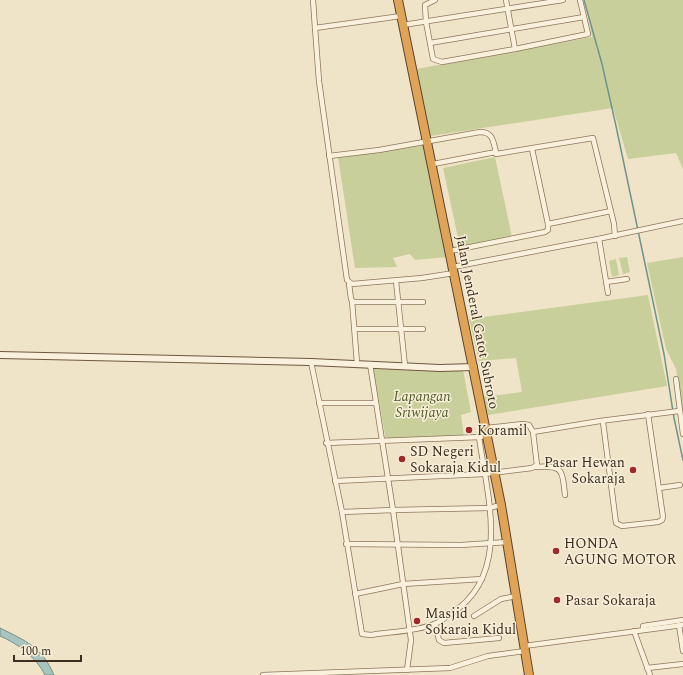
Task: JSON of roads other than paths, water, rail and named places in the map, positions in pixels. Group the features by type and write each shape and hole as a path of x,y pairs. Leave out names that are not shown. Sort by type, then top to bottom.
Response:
{"highway":[{"name":"Jalan Jenderal Gatot Subroto","path":"398,0 433,164 486,428 483,437 494,473 508,542 529,675"}],"street":[{"path":"313,0 319,81 347,280 352,301 357,363"},
{"path":"435,0 425,5 426,22 433,59 438,62 515,49 586,34 588,31 580,0"},
{"path":"506,0 515,49"},
{"path":"403,25 563,0"},
{"path":"315,28 401,16"},
{"path":"430,43 584,17"},
{"path":"329,156 379,150 428,140 486,132 492,136 496,152"},
{"path":"433,164 496,152 496,154 532,149 593,138 611,212 615,236"},
{"path":"450,251 545,232 548,230 532,149"},
{"path":"548,224 611,212"},
{"path":"349,284 396,281 683,221"},
{"path":"599,239 608,293"},
{"path":"606,282 627,279"},
{"path":"396,281 397,302 405,366"},
{"path":"352,301 423,302"},
{"path":"355,329 423,329"},
{"path":"0,355 474,367"},
{"path":"311,362 326,443 342,512 346,544 362,634 371,635 435,624 467,601 482,579 489,562 491,544 489,508 484,474 483,437 326,443"},
{"path":"370,364 389,477 410,629 411,640 407,670"},
{"path":"676,379 677,411 683,434"},
{"path":"319,403 376,403"},
{"path":"533,432 648,414 677,411"},
{"path":"603,422 616,524 622,526 658,522 662,520 659,488 648,414"},
{"path":"486,428 527,424 533,432 536,461 535,467"},
{"path":"335,481 389,477 484,474 548,466 559,469 562,473 565,495"},
{"path":"659,488 680,485"},
{"path":"342,512 489,508 501,506"},
{"path":"346,544 491,544 508,542"},
{"path":"355,594 404,584 482,579"},
{"path":"474,616 501,599 517,596"},
{"path":"643,629 643,626 683,620"},
{"path":"435,624 439,640 444,643 499,638"},
{"path":"263,675 407,670 459,666 488,656 524,648 643,629 681,625 683,651"},
{"path":"634,631 650,675"},
{"path":"647,668 683,664"},
{"path":"426,669 427,675"}],"water":[{"path":"0,628 25,641 38,651 49,665 54,675 45,675 32,657 13,643 0,636"}],"waterway":[{"path":"584,0 602,64 616,126 664,354 674,418 683,460"}],"place":[{"name":"Koramil","path":"469,430"},
{"name":"SD Negeri Sokaraja Kidul","path":"402,459"},
{"name":"Pasar Hewan Sokaraja","path":"633,470"},
{"name":"HONDA AGUNG MOTOR","path":"556,551"},
{"name":"Pasar Sokaraja","path":"557,600"},
{"name":"Masjid Sokaraja Kidul","path":"417,621"}],"park label":[{"name":"Lapangan Sriwijaya","path":"422,404"}]}
